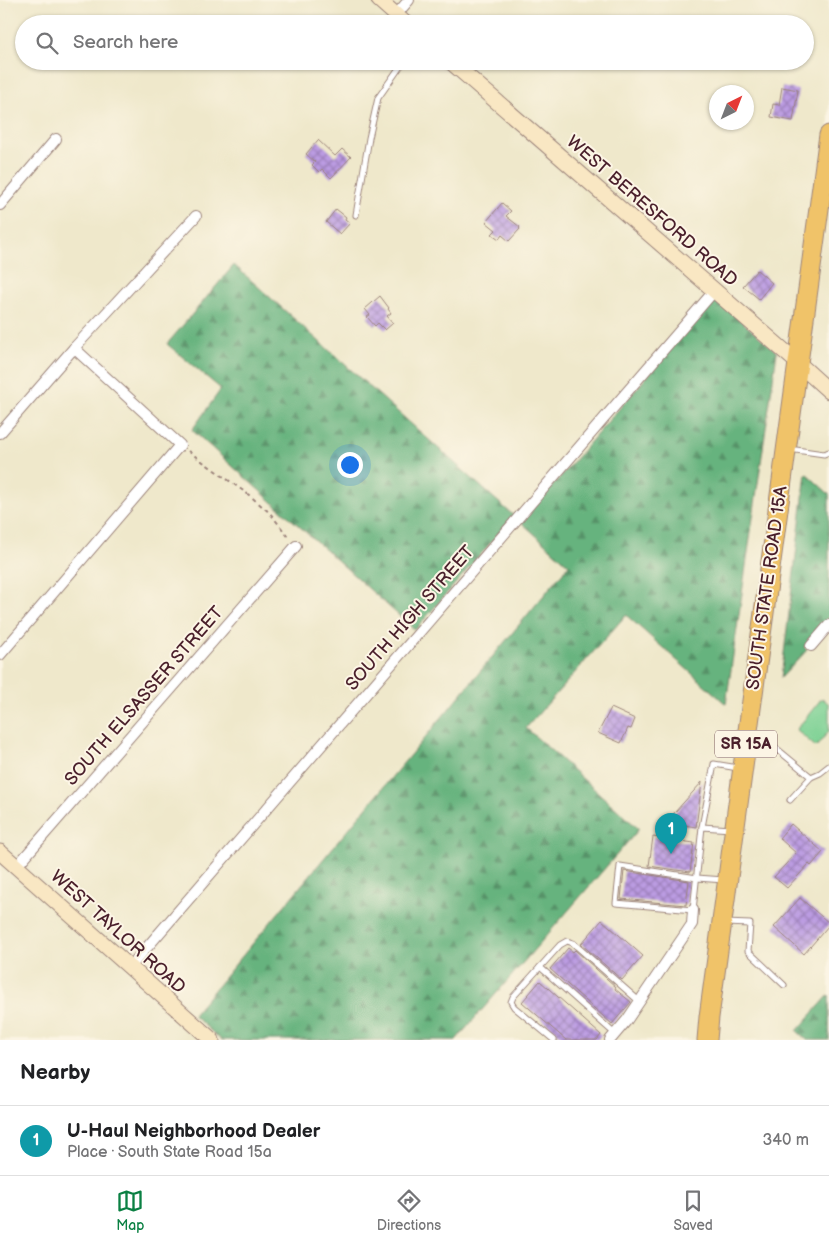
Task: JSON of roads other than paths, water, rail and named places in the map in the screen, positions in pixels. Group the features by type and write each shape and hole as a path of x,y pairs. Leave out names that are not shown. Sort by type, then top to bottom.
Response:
{"highway":[{"name":"SOUTH STATE ROAD 15A","path":"707,1040 742,769 829,135"}],"street":[{"path":"379,0 396,15"},
{"path":"403,15 409,0"},
{"name":"WEST BERESFORD ROAD","path":"460,70 829,391"},
{"path":"0,205 56,139"},
{"path":"0,433 74,348 196,216"},
{"name":"SOUTH HIGH STREET","path":"130,967 715,290"},
{"path":"0,656 180,445 74,348"},
{"name":"SOUTH ELSASSER STREET","path":"16,866 296,546"},
{"path":"811,646 829,625"},
{"name":"WEST TAYLOR ROAD","path":"0,852 212,1040"},
{"path":"612,1037 640,1002 692,924 693,910"}],"lane":[{"path":"356,215 378,98 398,70"},
{"path":"786,448 824,454 829,452"},
{"path":"748,730 771,744 811,777"},
{"path":"727,881 696,878 620,866 616,903 693,910 696,878 702,827 714,764 742,769"},
{"path":"790,800 811,777 829,766"},
{"path":"702,827 734,829"},
{"path":"722,922 750,924 748,951 784,985"},
{"path":"554,1040 511,1002 512,997 560,944 567,941 573,943 640,1002"},
{"path":"540,967 612,1037"}],"place":[{"name":"U-Haul Neighborhood Dealer","path":"671,854"}]}
